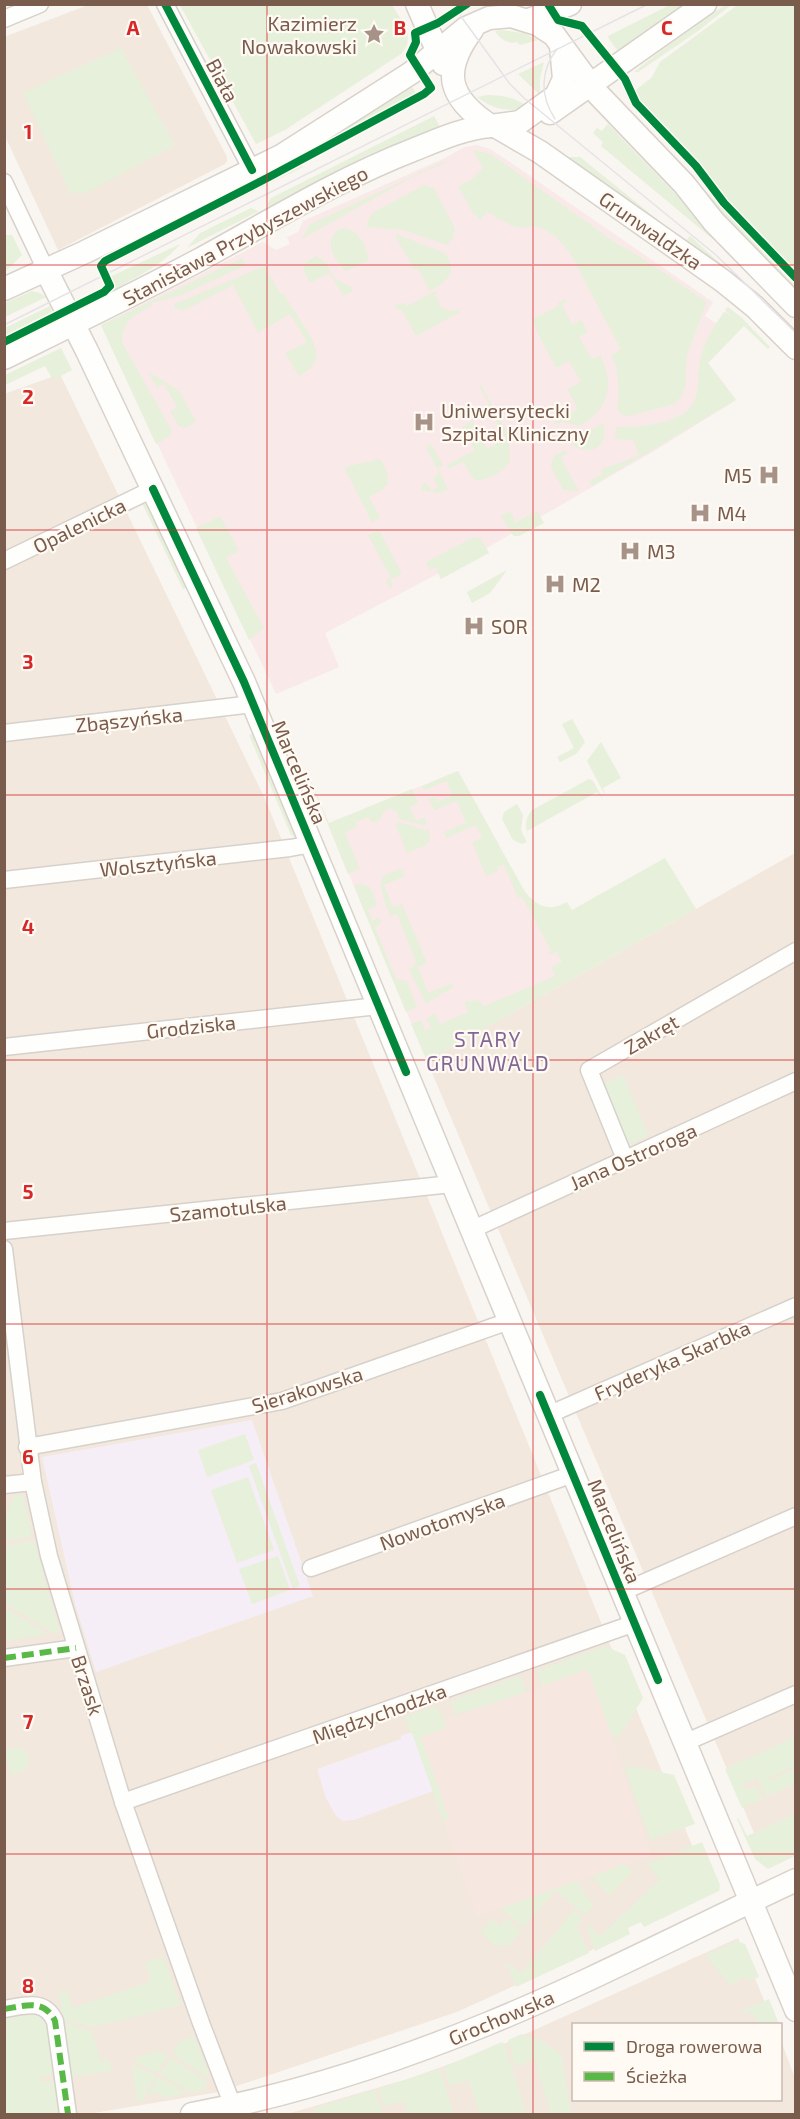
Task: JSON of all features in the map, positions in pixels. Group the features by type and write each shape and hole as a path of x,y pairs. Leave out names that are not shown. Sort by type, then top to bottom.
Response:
{"street":[{"path":"4,19 40,4"},
{"name":"Biała","path":"165,4 252,170"},
{"path":"417,4 457,95 467,108 493,126 520,122 547,114 591,86 705,4"},
{"path":"4,289 281,156 411,73 466,28 489,18 570,4"},
{"path":"513,13 546,29 561,44 565,73 559,92 520,122"},
{"path":"457,95 453,70 456,57 460,47 478,22"},
{"name":"Grunwaldzka","path":"561,44 591,86 684,184 714,222 795,306"},
{"name":"Grunwaldzka","path":"493,126 540,153 723,281 755,307 795,348"},
{"name":"Stanisława Przybyszewskiego","path":"4,358 74,324 362,172 440,139 478,127 493,126"},
{"name":"Marcelińska","path":"4,182 153,489 253,704 795,2010"},
{"name":"Opalenicka","path":"4,561 153,489"},
{"name":"Zbąszyńska","path":"4,733 253,704"},
{"name":"Wolsztyńska","path":"4,880 312,844"},
{"name":"Zakręt","path":"625,1159 589,1070 795,951"},
{"name":"Grodziska","path":"4,1047 378,1006"},
{"name":"Jana Ostroroga","path":"471,1230 795,1081"},
{"name":"Szamotulska","path":"4,1231 452,1184"},
{"name":"Brzask","path":"4,1250 27,1446 49,1556 123,1802 197,2013 234,2110"},
{"name":"Fryderyka Skarbka","path":"548,1414 795,1306"},
{"name":"Sierakowska","path":"27,1446 282,1401 509,1321"},
{"name":"Nowotomyska","path":"311,1568 573,1474"},
{"path":"4,1485 33,1482"},
{"path":"622,1592 795,1516"},
{"name":"Międzychodzka","path":"123,1802 635,1623"},
{"path":"4,1658 76,1648"},
{"path":"684,1743 795,1694"},
{"name":"Grochowska","path":"192,2115 234,2110 362,2070 452,2038 562,1991 795,1880"},
{"path":"4,2009 41,2006 49,2009 55,2020 68,2115"}],"shaded area":[{"path":"88,5 147,5 227,157 227,161 58,250 5,136 4,37"},
{"name":"Uniwersytecki Szpital Kliniczny","path":"477,145 490,149 504,158 713,302 705,316 717,324 726,311 744,325 708,363 736,400 654,451 485,549 325,633 339,667 276,694 101,325 263,242 276,250 290,244 287,237 298,232 303,221 465,147"},
{"path":"60,374 265,799 702,1870 592,1950 457,2012 219,2092 88,2114 4,2114 4,394"},
{"path":"458,771 572,979 427,1061 328,824"},
{"path":"795,853 796,1853 768,1866 427,1061"},
{"path":"252,1420 313,1596 96,1672 75,1604 42,1457"},
{"path":"588,1669 652,1855 477,1916 412,1732"},
{"path":"412,1732 433,1791 354,1820 343,1821 336,1816 326,1798 317,1769 401,1739 401,1736"},
{"path":"738,1938 774,2023 572,2023 572,2101 782,2101 782,2044 795,2078 795,2114 287,2114 411,2078 499,2046"}],"green space":[{"path":"739,4 795,5 795,274 726,201 702,170 635,96 636,90 652,77 660,62"},
{"path":"180,5 392,5 406,29 408,42 401,54 285,130 256,144"},
{"path":"670,5 694,5 620,54 608,36"},
{"path":"725,5 731,5 698,31 638,72 634,72 662,50"},
{"path":"495,31 524,33 538,40 520,45 517,42 507,42"},
{"path":"121,48 175,145 86,193 70,193 23,93"},
{"path":"544,62 540,78 540,95 518,74"},
{"path":"412,87 417,95 307,153"},
{"path":"488,95 519,101 528,107 515,110 501,109 477,97"},
{"path":"434,116 440,127 368,155 268,207 271,198"},
{"path":"608,124 717,237 714,240 601,146 603,142 593,133 597,128 602,131"},
{"path":"666,149 795,286 795,296 682,173"},
{"path":"473,150 491,154 616,243 707,302 687,355 685,389 674,404 630,416 617,411 619,388 616,365 611,355 621,350 570,253 556,237 540,227 512,226 487,212 480,220 473,213 458,186 472,179 483,168"},
{"path":"559,157 580,157 685,242 690,236 739,281"},
{"path":"444,161 445,163 412,177 302,239 309,225"},
{"path":"301,162 303,167 104,264"},
{"path":"424,185 434,188 455,229 453,238 447,245 403,230 367,227 369,217 376,211"},
{"path":"251,208 259,211 187,248 200,233"},
{"path":"342,228 357,234 369,260 346,271 337,261 331,249 332,237"},
{"path":"396,234 445,253 451,266 446,280 430,291 418,269 414,269 395,236"},
{"path":"4,235 12,235 22,255 5,272"},
{"path":"180,244 157,265 112,291 110,277"},
{"path":"315,256 324,260 335,279 351,287 353,291 343,296 330,273 310,283 304,271 304,264"},
{"path":"242,258 246,265 182,295 152,303 126,324 122,336 123,344 172,431 170,436 156,444 101,325"},
{"path":"264,266 304,326 315,347 316,360 308,371 299,376 285,353 307,342 290,314 258,333 233,285 183,311 175,309 174,304"},
{"path":"437,290 436,295 440,306 449,311 459,309 460,312 416,336 401,309 398,310 395,305 405,303 407,306"},
{"path":"32,291 46,297 5,317 5,303"},
{"path":"566,299 567,301 562,305 572,324 581,320 588,332 579,337 592,359 600,355 607,376 608,386 603,404 590,419 580,426 563,422 554,424 578,409 567,389 581,382 569,361 556,368 535,328 533,319 558,306 559,302"},
{"path":"50,306 53,315 5,339 5,328"},
{"path":"728,307 770,347 768,349 744,326 708,363 736,400 592,486 590,481 602,474 601,469 639,455 633,440 615,439 616,427 661,423 690,408 697,394 700,362 713,328 724,312 733,317 725,310"},
{"path":"61,348 72,370 53,380 45,366 5,385 5,375"},
{"path":"148,372 180,392 196,422 185,428 179,426 170,411 177,407 164,384 157,388"},
{"path":"481,385 508,434 510,461 495,475 474,480 463,462 449,469 447,465 475,450 462,427 472,421 487,449 506,438 487,405 489,404 479,386"},
{"path":"603,423 604,438 596,448 584,450 570,442"},
{"path":"431,444 443,465 438,468 448,490 438,493 421,490 422,485 426,483 432,491 438,487 433,478 439,473 426,447"},
{"path":"564,450 568,453 561,458 579,491 563,490 551,467 553,457"},
{"path":"380,459 387,471 388,484 369,497 380,518 372,522 344,467"},
{"path":"142,503 149,505 189,586 183,589"},
{"path":"510,511 516,522 537,511 544,523 519,536 514,536 501,516"},
{"path":"220,516 239,550 226,558 264,628 249,640 196,528"},
{"path":"379,530 402,574 390,580 393,587 390,588 386,581 391,578 368,535"},
{"path":"474,537 476,539 480,537 489,553 441,579 435,567 430,570 426,562"},
{"path":"507,570 490,593 472,603 467,592"},
{"path":"572,719 585,742 576,754 560,762 557,757 574,748 562,724"},
{"path":"255,733 298,838 296,840 291,835 249,735"},
{"path":"601,742 621,778 603,788 606,797 587,761"},
{"path":"305,767 329,823 412,789 418,803 410,807 416,821 425,817 427,824 399,819 397,812 391,809 384,811 381,819 372,823 369,817 356,822 357,827 345,833 360,869 348,874"},
{"path":"458,771 525,892 539,904 555,907 567,902 572,910 665,858 696,909 427,1061 411,1024 421,1020 425,1030 431,1028 426,1020 430,1018 429,1016 436,1014 440,1024 468,1012 464,1002 478,1000 484,1006 555,976 551,967 562,962 557,952 549,955 551,951 522,897 518,898 504,865 497,867 498,871 486,876 472,842 482,838 476,825 446,838 444,832 466,823 457,801 434,810 429,799 435,796 438,802 452,795 447,781 424,790 422,786"},
{"path":"589,779 593,781 603,799 597,792 527,831 530,840 527,832 526,824 532,810"},
{"path":"517,804 523,815 521,830 527,842 522,844 513,840 502,819 504,812"},
{"path":"398,822 424,831 429,829 430,840 425,846 407,853 396,826"},
{"path":"402,869 405,876 384,885 393,907 402,904 427,963 418,967 428,993 453,983 453,987 426,1004 409,970 416,963 397,914 390,916 382,890 383,877"},
{"path":"359,884 370,888 374,894 377,905 368,910 372,921 378,918 381,920 380,924 375,927 396,979 407,981 417,1007 406,1012 354,886"},
{"path":"623,1075 649,1136 627,1145 601,1085"},
{"path":"245,1434 254,1460 207,1477 198,1450"},
{"path":"256,1463 300,1586 293,1589 249,1466"},
{"path":"248,1477 274,1550 237,1563 211,1490"},
{"path":"14,1495 23,1496 32,1532 29,1537 5,1541 5,1520"},
{"path":"30,1541 35,1543 60,1632 54,1633 5,1604 5,1546"},
{"path":"278,1556 290,1590 252,1604 239,1569"},
{"path":"5,1608 48,1634 5,1641"},
{"path":"605,1646 625,1655 643,1698 620,1735 613,1738 588,1669 542,1685 536,1671"},
{"path":"520,1676 526,1692 455,1715 451,1701"},
{"path":"436,1706 446,1728 421,1737 449,1819 443,1821 412,1733 404,1717"},
{"path":"795,1737 795,1766 768,1778 769,1780 795,1769 795,1784 766,1797 757,1778 743,1784 745,1790 756,1786 763,1799 742,1808 725,1769"},
{"path":"16,1747 26,1752 29,1762 26,1769 12,1775 5,1751"},
{"path":"631,1766 674,1775 695,1824 650,1840 625,1768"},
{"path":"795,1814 795,1856 768,1869 755,1859 737,1819 747,1836"},
{"path":"702,1842 720,1885 719,1891 644,1927 641,1922 628,1928 630,1934 595,1951 586,1924 600,1936 660,1879 647,1864"},
{"path":"625,1864 633,1872 609,1896 592,1876"},
{"path":"576,1881 594,1906 584,1915 556,1890 524,1927 500,1908"},
{"path":"574,1910 582,1919 577,1926 589,1953 516,1987 505,1961 521,1973"},
{"path":"507,1918 521,1931 509,1946 500,1945 497,1948 480,1932 492,1919 500,1926"},
{"path":"737,1941 745,1944 759,1977 749,1981 747,1977 730,1985 705,1955"},
{"path":"163,1956 181,2005 92,2027 63,2020 59,1993 66,1990 73,2008 151,1981 145,1963"},
{"path":"769,1999 779,2023 758,2023 752,2012 745,2015 743,2010"},
{"path":"40,2014 50,2022 55,2071 52,2075 41,2077 41,2082 56,2083 65,2112 5,2114 4,2018"},
{"path":"63,2022 91,2031 102,2062 109,2059 112,2071 70,2077"},
{"path":"522,2034 540,2040 561,2054 571,2114 551,2114 535,2060 515,2066 508,2040"},
{"path":"194,2036 209,2074 208,2078 172,2054 179,2042"},
{"path":"502,2042 505,2045 526,2114 480,2114 469,2080 449,2086 444,2067"},
{"path":"159,2050 167,2056 157,2073 132,2060"},
{"path":"170,2058 207,2081 204,2090 194,2093 160,2075"},
{"path":"132,2064 156,2076 142,2101 137,2102"},
{"path":"438,2069 454,2114 408,2114 403,2101 384,2106 379,2089"},
{"path":"158,2077 187,2093 164,2098 159,2093 148,2095"},
{"path":"375,2090 383,2114 316,2114 314,2108"}],"tram line":[{"path":"452,4 510,84 524,98 716,255 796,333"},
{"path":"4,325 648,4"},
{"path":"555,119 547,101 544,84 547,66 557,49"}],"marked path":[{"path":"4,1658 76,1648"},
{"path":"4,2009 33,2005 40,2006 51,2014 55,2021 68,2114"}],"cycle path":[{"path":"165,4 252,170"},
{"path":"4,342 104,292 110,286 101,266 105,261 424,94 431,88 410,55 416,42 415,33 438,23 467,4"},
{"path":"548,4 558,20 582,26 625,79 636,103 696,166 724,203 796,278"},
{"path":"153,489 244,682 406,1072"},
{"path":"540,1395 658,1680"}],"place":[{"name":"Kazimierz Nowakowski","path":"374,34"},
{"name":"Uniwersytecki Szpital Kliniczny","path":"424,422"},
{"name":"M5","path":"769,475"},
{"name":"M4","path":"700,513"},
{"name":"M3","path":"630,551"},
{"name":"M2","path":"555,584"},
{"name":"SOR","path":"474,626"}],"district":[{"name":"STARY GRUNWALD","path":"488,1050"}]}
